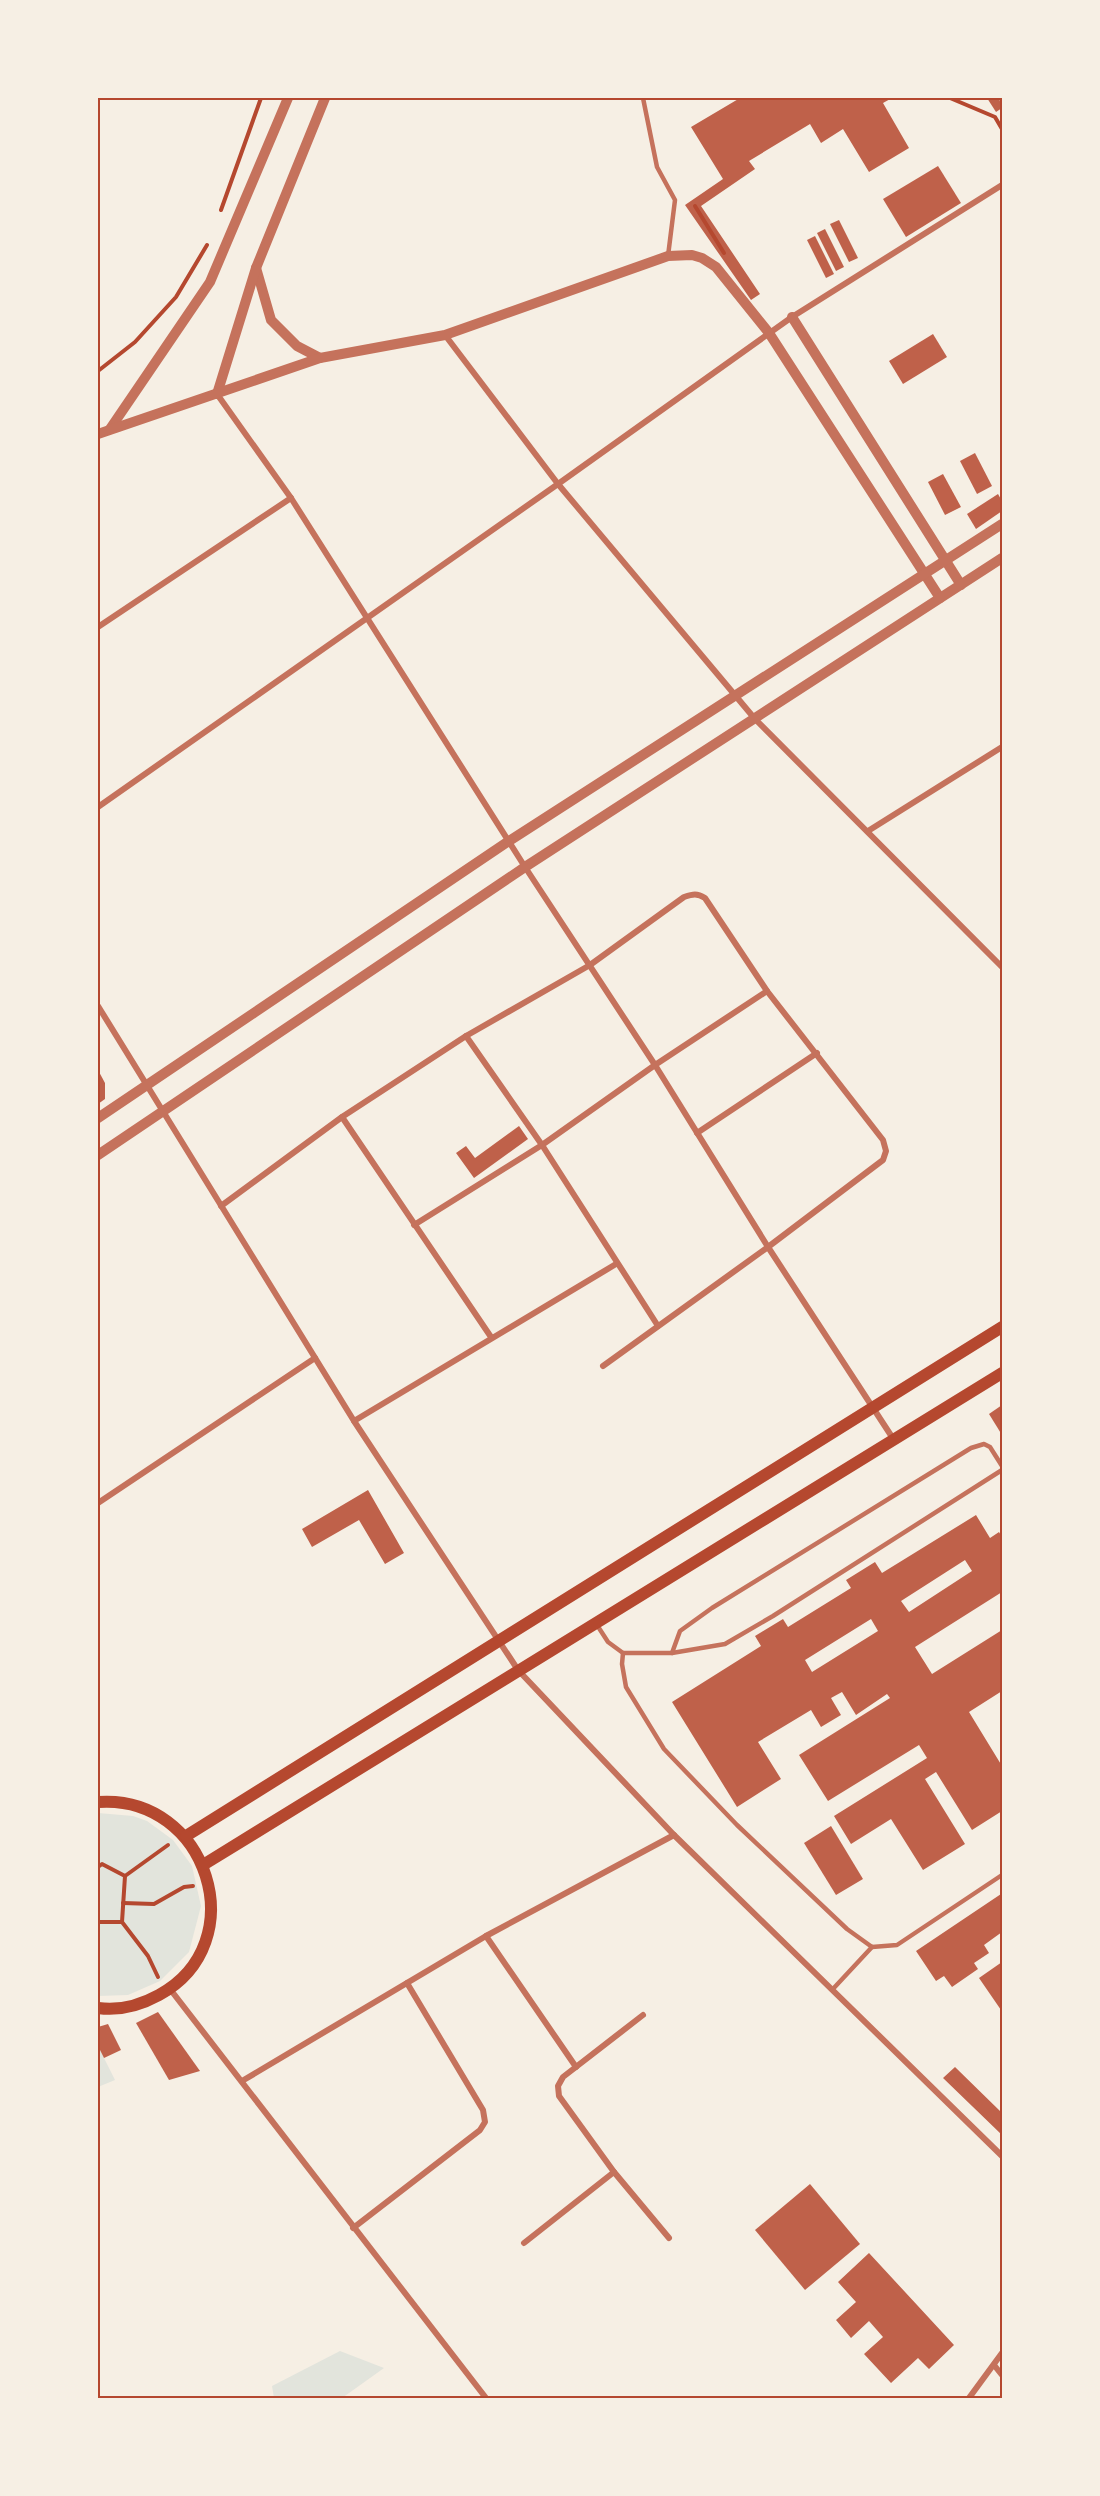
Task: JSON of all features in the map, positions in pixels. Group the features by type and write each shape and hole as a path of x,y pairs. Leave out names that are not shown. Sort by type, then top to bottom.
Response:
{"main road":[{"path":"179,1838 1002,1327"},
{"path":"204,1865 1002,1373"},
{"path":"98,1802 132,1804 161,1816 204,1865 211,1899 208,1933 194,1964 170,1989 143,2004 112,2010 98,2008"}],"street":[{"path":"110,429 210,282 288,98"},
{"path":"217,394 256,268 325,98"},
{"path":"98,807 792,317 1002,185"},
{"path":"98,434 320,358 445,335 668,256 692,255 716,267 769,333 940,598"},
{"path":"256,268 271,320 297,346 320,358"},
{"path":"792,317 961,585"},
{"path":"445,335 558,484 755,719 1002,967"},
{"path":"217,394 291,498 525,867 655,1065 768,1247 894,1440"},
{"path":"98,627 291,498"},
{"path":"98,1118 509,842 1002,524"},
{"path":"98,1155 525,867 1002,558"},
{"path":"868,831 1002,747"},
{"path":"221,1206 342,1117 466,1036 590,965 684,897 693,894 705,898 767,992 884,1140 886,1151 883,1160 768,1247 603,1366"},
{"path":"414,1225 542,1145 655,1065 767,992"},
{"path":"98,1006 354,1421 518,1670 674,1835 1002,2156"},
{"path":"466,1036 542,1145 616,1264 658,1326"},
{"path":"698,1133 817,1053"},
{"path":"342,1117 491,1337"},
{"path":"354,1421 616,1264"},
{"path":"98,1503 315,1358"},
{"path":"242,2081 486,1936 674,1835"},
{"path":"486,1936 576,2067"},
{"path":"353,2228 480,2130 485,2122 483,2110 407,1983"},
{"path":"170,1989 486,2398"},
{"path":"643,2015 563,2077 558,2086 559,2096 614,2172 669,2238"},
{"path":"524,2242 614,2172"},
{"path":"969,2398 1002,2353"},
{"path":"994,2365 1002,2375"}],"lane":[{"path":"644,98 657,167 675,200 668,256"},
{"path":"595,1623 608,1642 623,1653 672,1653 725,1644 773,1616 1002,1468 990,1447 984,1444 971,1448 712,1608 681,1631 672,1653"},
{"path":"623,1653 622,1664 626,1687 664,1749 737,1825 847,1929 872,1947 897,1945 1002,1875"},
{"path":"832,1990 872,1947"}],"path":[{"path":"220,214 261,98"},
{"path":"950,98 995,117 1002,129"},
{"path":"98,371 135,342 176,297 212,236"},
{"path":"125,1876 179,1838"},
{"path":"98,1867 102,1864 125,1876"},
{"path":"125,1876 122,1922 148,1956 160,1981 167,1974"},
{"path":"123,1904 154,1904 184,1887 199,1885"},
{"path":"98,1922 122,1922"}],"shaded area":[{"path":"98,1813 133,1816 147,1821 173,1840 192,1866 201,1906 189,1952 160,1981 128,1995 98,1996"},
{"path":"98,2046 115,2080 98,2087"},
{"path":"340,2351 384,2368 342,2398 274,2398 272,2386"}],"building":[{"path":"740,98 892,98 883,103 909,148 869,172 843,129 821,143 810,124 749,161 755,169 701,206 760,294 751,300 685,205 723,179 691,127"},
{"path":"987,98 999,98 1002,108 996,112"},
{"path":"938,166 961,203 906,237 883,199"},
{"path":"839,220 858,258 849,262 830,224"},
{"path":"825,229 844,267 836,271 817,233"},
{"path":"815,236 834,274 826,278 807,240"},
{"path":"933,334 947,357 903,384 889,361"},
{"path":"975,453 992,486 977,494 960,461"},
{"path":"943,474 961,507 945,515 928,482"},
{"path":"998,494 1002,501 1002,511 976,529 967,514"},
{"path":"98,1070 105,1083 105,1099 98,1104"},
{"path":"519,1126 528,1139 474,1178 456,1153 466,1146 475,1158"},
{"path":"1002,1405 1002,1435 989,1414"},
{"path":"368,1490 404,1553 385,1564 359,1520 312,1547 302,1529"},
{"path":"976,1515 990,1538 999,1532 1002,1537 1002,1592 915,1647 932,1674 1002,1630 1002,1691 969,1712 1002,1766 1002,1811 972,1830 936,1772 925,1779 965,1844 923,1870 891,1819 851,1844 834,1816 927,1758 919,1745 828,1801 799,1755 890,1698 887,1694 856,1715 842,1692 831,1698 841,1715 821,1727 811,1710 758,1742 781,1779 737,1807 672,1702 761,1646 755,1636 783,1619 788,1627 851,1588 846,1580 875,1562 882,1573","holes":["965,1560 972,1571 909,1612 901,1601","871,1619 878,1631 812,1672 805,1660"]},
{"path":"831,1826 863,1879 836,1895 804,1843"},
{"path":"1001,1894 1002,1932 984,1945 989,1953 974,1963 978,1969 952,1987 944,1976 936,1981 916,1951"},
{"path":"1002,1962 1002,2008 1001,2010 979,1978"},
{"path":"158,2012 200,2071 169,2080 136,2023"},
{"path":"108,2024 121,2050 104,2058 98,2046 98,2027"},
{"path":"955,2067 1000,2111 1002,2108 1002,2135 943,2078"},
{"path":"810,2184 860,2244 805,2290 755,2230"},
{"path":"869,2253 954,2345 929,2369 918,2358 891,2383 864,2354 883,2337 869,2321 851,2338 836,2320 856,2302 838,2282"}]}
